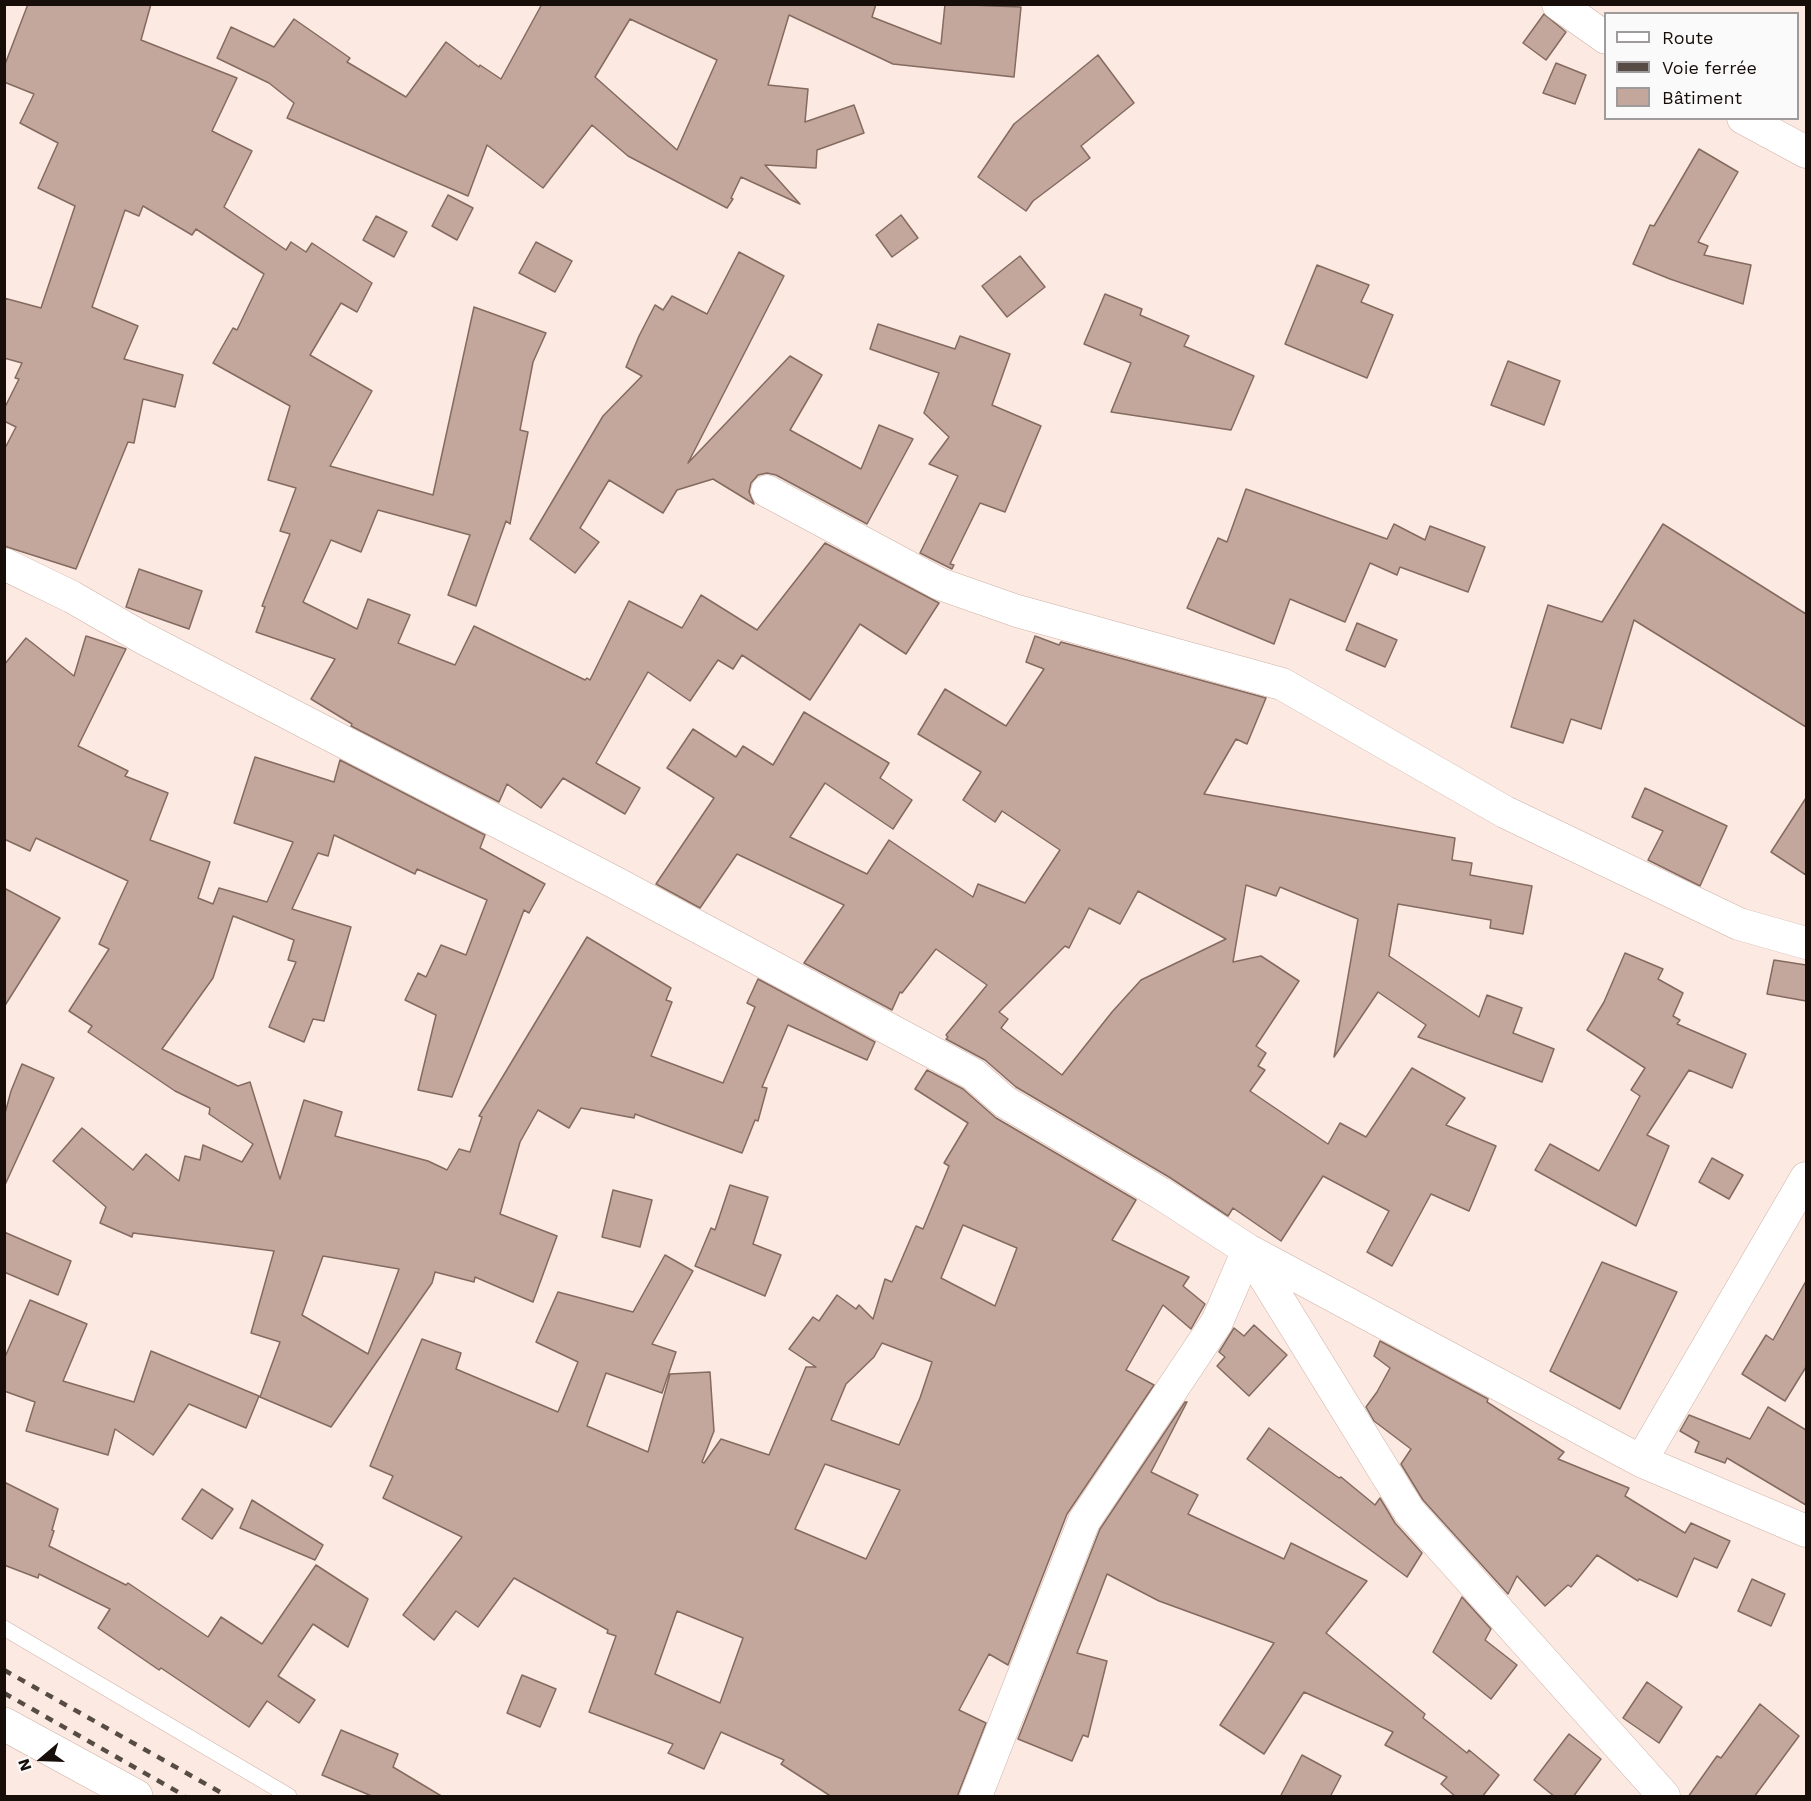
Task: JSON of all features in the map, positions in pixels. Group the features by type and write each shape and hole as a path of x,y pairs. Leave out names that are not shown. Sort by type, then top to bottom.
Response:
{"main road":[{"path":"4,1724 136,1797"}],"street":[{"path":"1558,4 1604,37"},
{"path":"1747,120 1806,152"},
{"path":"767,491 940,584 1017,611 1282,684 1505,812 1739,924 1806,943"},
{"path":"4,564 72,597 143,638 614,882 973,1074 1005,1102 1160,1193 1248,1250 1641,1461 1806,1531"},
{"path":"1641,1461 1806,1178"},
{"path":"976,1797 1084,1521 1217,1322 1248,1250"},
{"path":"1248,1250 1409,1511 1664,1797"}],"lane":[{"path":"4,1628 289,1797"}],"building":[{"path":"28,4 151,4 141,40 237,78 212,131 252,151 224,207 286,250 291,242 306,252 312,243 372,283 357,312 341,303 310,355 372,391 330,466 433,495 474,307 546,333 533,362 520,430 528,432 510,524 506,521 476,606 448,595 470,535 378,510 361,552 331,540 303,602 357,629 368,599 410,615 398,643 455,665 474,626 585,680 587,678 590,680 629,601 682,628 701,595 757,630 825,543 939,603 906,654 860,624 810,700 742,655 733,669 718,660 690,701 648,672 596,763 640,788 625,814 563,778 541,808 507,784 499,802 351,726 352,724 311,699 335,659 256,632 265,607 262,606 290,534 280,531 296,488 268,480 290,406 213,363 233,328 237,330 264,274 196,229 192,235 143,206 139,216 125,210 92,307 138,326 124,359 183,375 175,407 143,399 134,443 128,442 76,569 4,546 4,450 16,427 4,421 4,409 19,379 15,378 22,363 4,358 4,298 41,308 75,206 38,188 58,143 20,123 34,94 4,82 4,67"},
{"path":"542,4 876,4 872,17 941,44 945,4 1021,7 1014,77 893,64 789,15 768,85 808,89 805,122 854,105 864,133 817,150 816,168 765,165 800,204 741,177 727,208 628,156 592,125 543,188 487,145 468,196 287,118 294,103 269,83 217,58 231,27 274,47 294,19 350,58 347,62 406,97 446,42 479,67 480,65 501,79","holes":["630,19 717,60 677,150 595,77"]},
{"path":"1544,14 1566,32 1546,60 1523,43"},
{"path":"1098,55 1134,103 1081,146 1090,158 1033,201 1026,211 978,177 1014,124"},
{"path":"1556,63 1586,75 1575,104 1543,93"},
{"path":"1699,149 1738,172 1698,242 1708,246 1704,255 1751,265 1743,304 1633,264 1650,225 1654,226"},
{"path":"448,195 473,208 457,240 432,226"},
{"path":"901,215 918,238 892,257 876,235"},
{"path":"376,216 407,232 394,257 363,240"},
{"path":"536,242 572,261 555,292 519,273"},
{"path":"739,252 784,276 688,463 790,356 822,375 790,430 861,469 879,425 913,439 867,524 776,475 767,473 758,475 751,483 749,492 754,504 713,479 677,490 663,513 609,480 580,528 599,542 575,573 530,539 603,416 642,376 626,367 655,305 663,310 672,296 707,314"},
{"path":"1020,256 1045,287 1007,317 982,286"},
{"path":"1317,265 1369,285 1361,302 1393,315 1367,378 1285,344"},
{"path":"1105,294 1142,309 1140,315 1189,336 1184,346 1254,376 1231,430 1111,412 1131,363 1084,344"},
{"path":"878,324 955,349 960,336 1010,354 992,405 1041,426 1005,512 980,503 950,564 954,565 952,569 920,553 958,476 929,464 949,437 924,413 939,373 870,349"},
{"path":"1508,361 1560,381 1544,425 1491,405"},
{"path":"1246,489 1387,539 1394,524 1425,540 1430,526 1485,547 1468,592 1400,567 1397,575 1370,563 1345,622 1290,599 1274,644 1187,608 1218,538 1227,542"},
{"path":"1663,524 1806,614 1806,727 1634,620 1601,729 1571,719 1563,743 1511,727 1548,605 1602,622"},
{"path":"139,569 202,591 189,629 126,607"},
{"path":"1357,623 1397,640 1385,667 1346,650"},
{"path":"86,636 126,649 78,746 128,771 125,776 168,793 150,840 210,862 198,898 213,904 219,888 267,902 293,842 234,823 255,757 334,782 340,760 485,835 480,848 545,884 529,913 524,910 452,1097 418,1090 436,1015 405,1000 418,973 426,977 441,945 466,955 487,900 417,869 415,874 334,835 328,856 318,853 292,909 351,927 324,1021 313,1019 304,1042 269,1027 296,962 288,960 294,940 233,916 213,978 162,1049 238,1086 250,1082 280,1179 304,1100 342,1112 335,1136 428,1161 447,1170 459,1149 470,1152 482,1117 479,1116 587,937 671,988 666,1000 672,1002 651,1056 723,1083 755,1007 747,1003 758,979 875,1042 867,1060 788,1025 762,1087 767,1088 758,1121 755,1120 742,1153 635,1114 634,1118 581,1108 569,1128 538,1110 520,1142 500,1214 557,1236 533,1302 475,1277 474,1282 435,1272 432,1283 331,1427 260,1397 280,1342 251,1333 274,1251 133,1233 132,1237 100,1223 106,1207 53,1161 82,1128 133,1170 146,1154 179,1181 185,1156 200,1160 203,1145 242,1162 253,1144 209,1114 210,1108 175,1091 88,1032 92,1026 69,1011 109,949 99,944 128,881 36,838 30,851 4,839 4,665 26,638 74,676","holes":["323,1256 399,1269 368,1354 302,1315"]},
{"path":"1035,636 1059,645 1061,642 1266,698 1247,744 1236,739 1204,794 1455,838 1452,860 1472,863 1470,875 1532,886 1523,934 1490,928 1491,920 1398,904 1389,956 1479,1017 1487,995 1522,1008 1513,1033 1554,1049 1542,1082 1418,1037 1426,1025 1378,992 1334,1057 1358,919 1280,887 1276,896 1246,885 1233,962 1261,956 1299,981 1256,1046 1266,1053 1258,1066 1265,1070 1250,1091 1328,1144 1340,1123 1366,1137 1412,1068 1465,1098 1446,1125 1496,1146 1469,1211 1431,1194 1392,1266 1367,1252 1389,1211 1323,1176 1281,1241 1233,1208 1228,1216 1169,1177 1016,1087 985,1060 946,1039 948,1037 946,1035 987,985 936,949 902,993 900,992 892,1010 804,963 844,905 737,854 700,908 656,884 714,798 667,768 693,729 736,757 743,746 773,765 804,712 889,763 880,778 912,800 893,829 825,783 790,837 867,874 889,840 973,897 978,884 1025,903 1060,850 1002,811 995,822 963,800 981,772 918,734 945,689 1006,726 1044,669 1026,662","holes":["1138,891 1226,939 1141,980 1112,1012 1062,1075 1001,1028 1008,1019 999,1012 1065,946 1069,948 1089,908 1120,924"]},
{"path":"1645,788 1727,826 1700,886 1648,860 1663,831 1632,817"},
{"path":"1806,798 1806,875 1771,852"},
{"path":"4,888 60,918 4,1007"},
{"path":"1625,953 1663,969 1658,979 1683,993 1673,1016 1680,1020 1677,1024 1746,1054 1732,1088 1689,1070 1647,1135 1669,1146 1636,1226 1535,1170 1550,1144 1599,1171 1640,1096 1631,1090 1645,1068 1587,1030 1604,1002"},
{"path":"1774,960 1806,965 1806,1001 1767,994"},
{"path":"22,1064 54,1078 4,1187 4,1117"},
{"path":"927,1070 963,1089 996,1118 1136,1200 1112,1240 1189,1277 1183,1286 1205,1304 1191,1329 1163,1305 1126,1370 1154,1385 1067,1514 1008,1665 989,1654 959,1710 986,1723 957,1797 832,1797 781,1764 784,1760 721,1732 704,1769 668,1753 673,1744 589,1712 616,1636 607,1633 608,1630 514,1578 478,1627 456,1611 434,1640 403,1615 462,1537 383,1498 393,1476 370,1466 422,1339 461,1353 456,1369 558,1412 578,1362 536,1342 558,1292 633,1312 665,1255 693,1271 652,1344 676,1352 662,1393 606,1373 587,1426 648,1452 670,1374 710,1372 714,1431 702,1462 704,1463 721,1439 769,1455 806,1367 816,1367 789,1349 813,1317 819,1321 837,1295 856,1309 859,1305 873,1319 885,1279 892,1282 916,1226 923,1229 949,1166 944,1163 968,1123 915,1089","holes":["963,1225 1017,1248 995,1306 941,1278","882,1343 932,1362 920,1398 899,1445 831,1420 846,1384 874,1357","825,1464 900,1490 866,1559 795,1529","677,1611 743,1638 720,1703 655,1674"]},
{"path":"1712,1158 1743,1175 1729,1199 1699,1182"},
{"path":"730,1185 768,1197 753,1244 781,1255 765,1296 695,1266 711,1228 715,1230"},
{"path":"613,1190 652,1200 640,1247 602,1237"},
{"path":"4,1232 71,1261 58,1295 4,1272"},
{"path":"1602,1262 1677,1292 1620,1409 1550,1371"},
{"path":"1806,1281 1806,1367 1785,1401 1742,1374 1766,1335 1773,1340"},
{"path":"30,1300 87,1324 63,1381 134,1402 151,1351 259,1396 246,1428 189,1404 153,1455 115,1429 108,1455 26,1431 35,1402 4,1391 4,1359"},
{"path":"1254,1325 1287,1355 1249,1396 1217,1366 1225,1357 1219,1352 1234,1328 1244,1336"},
{"path":"1380,1341 1488,1399 1487,1402 1564,1452 1558,1459 1629,1488 1625,1496 1685,1533 1691,1523 1730,1541 1717,1568 1694,1558 1677,1597 1639,1579 1638,1581 1597,1555 1571,1587 1568,1585 1545,1606 1517,1576 1508,1594 1423,1500 1401,1464 1411,1449 1374,1421 1366,1407 1390,1368 1374,1356"},
{"path":"1187,1402 1151,1472 1198,1495 1188,1514 1284,1559 1291,1543 1367,1581 1326,1633 1425,1714 1423,1718 1467,1753 1469,1750 1499,1775 1482,1797 1456,1797 1441,1784 1447,1777 1385,1745 1393,1732 1304,1692 1264,1754 1220,1725 1274,1643 1159,1601 1107,1574 1077,1653 1107,1661 1088,1737 1083,1735 1072,1761 1018,1739 1100,1529"},
{"path":"1768,1407 1806,1430 1806,1505 1727,1458 1725,1463 1695,1452 1699,1442 1680,1431 1689,1415 1750,1439"},
{"path":"1269,1428 1339,1478 1341,1477 1375,1505 1380,1498 1395,1523 1422,1553 1407,1577 1247,1459"},
{"path":"4,1482 58,1509 49,1546 126,1585 128,1583 208,1637 221,1617 262,1644 316,1565 368,1599 348,1647 313,1624 278,1676 315,1700 299,1723 267,1701 249,1727 98,1628 110,1609 39,1574 38,1578 4,1565"},
{"path":"202,1489 233,1509 212,1539 182,1519"},
{"path":"252,1500 323,1545 315,1560 240,1528"},
{"path":"1752,1579 1785,1594 1771,1626 1738,1611"},
{"path":"1462,1597 1491,1629 1485,1640 1517,1665 1491,1699 1433,1652"},
{"path":"522,1675 556,1689 540,1727 507,1713"},
{"path":"1647,1682 1682,1707 1659,1743 1623,1718"},
{"path":"1760,1704 1799,1736 1754,1797 1688,1797 1717,1756 1721,1758"},
{"path":"341,1730 398,1754 393,1767 443,1797 374,1797 322,1775"},
{"path":"1569,1734 1601,1759 1573,1797 1555,1797 1534,1780"},
{"path":"1302,1755 1341,1776 1330,1797 1280,1797"}],"railway":[{"path":"4,1670 227,1796"},
{"path":"4,1693 185,1796"}]}
